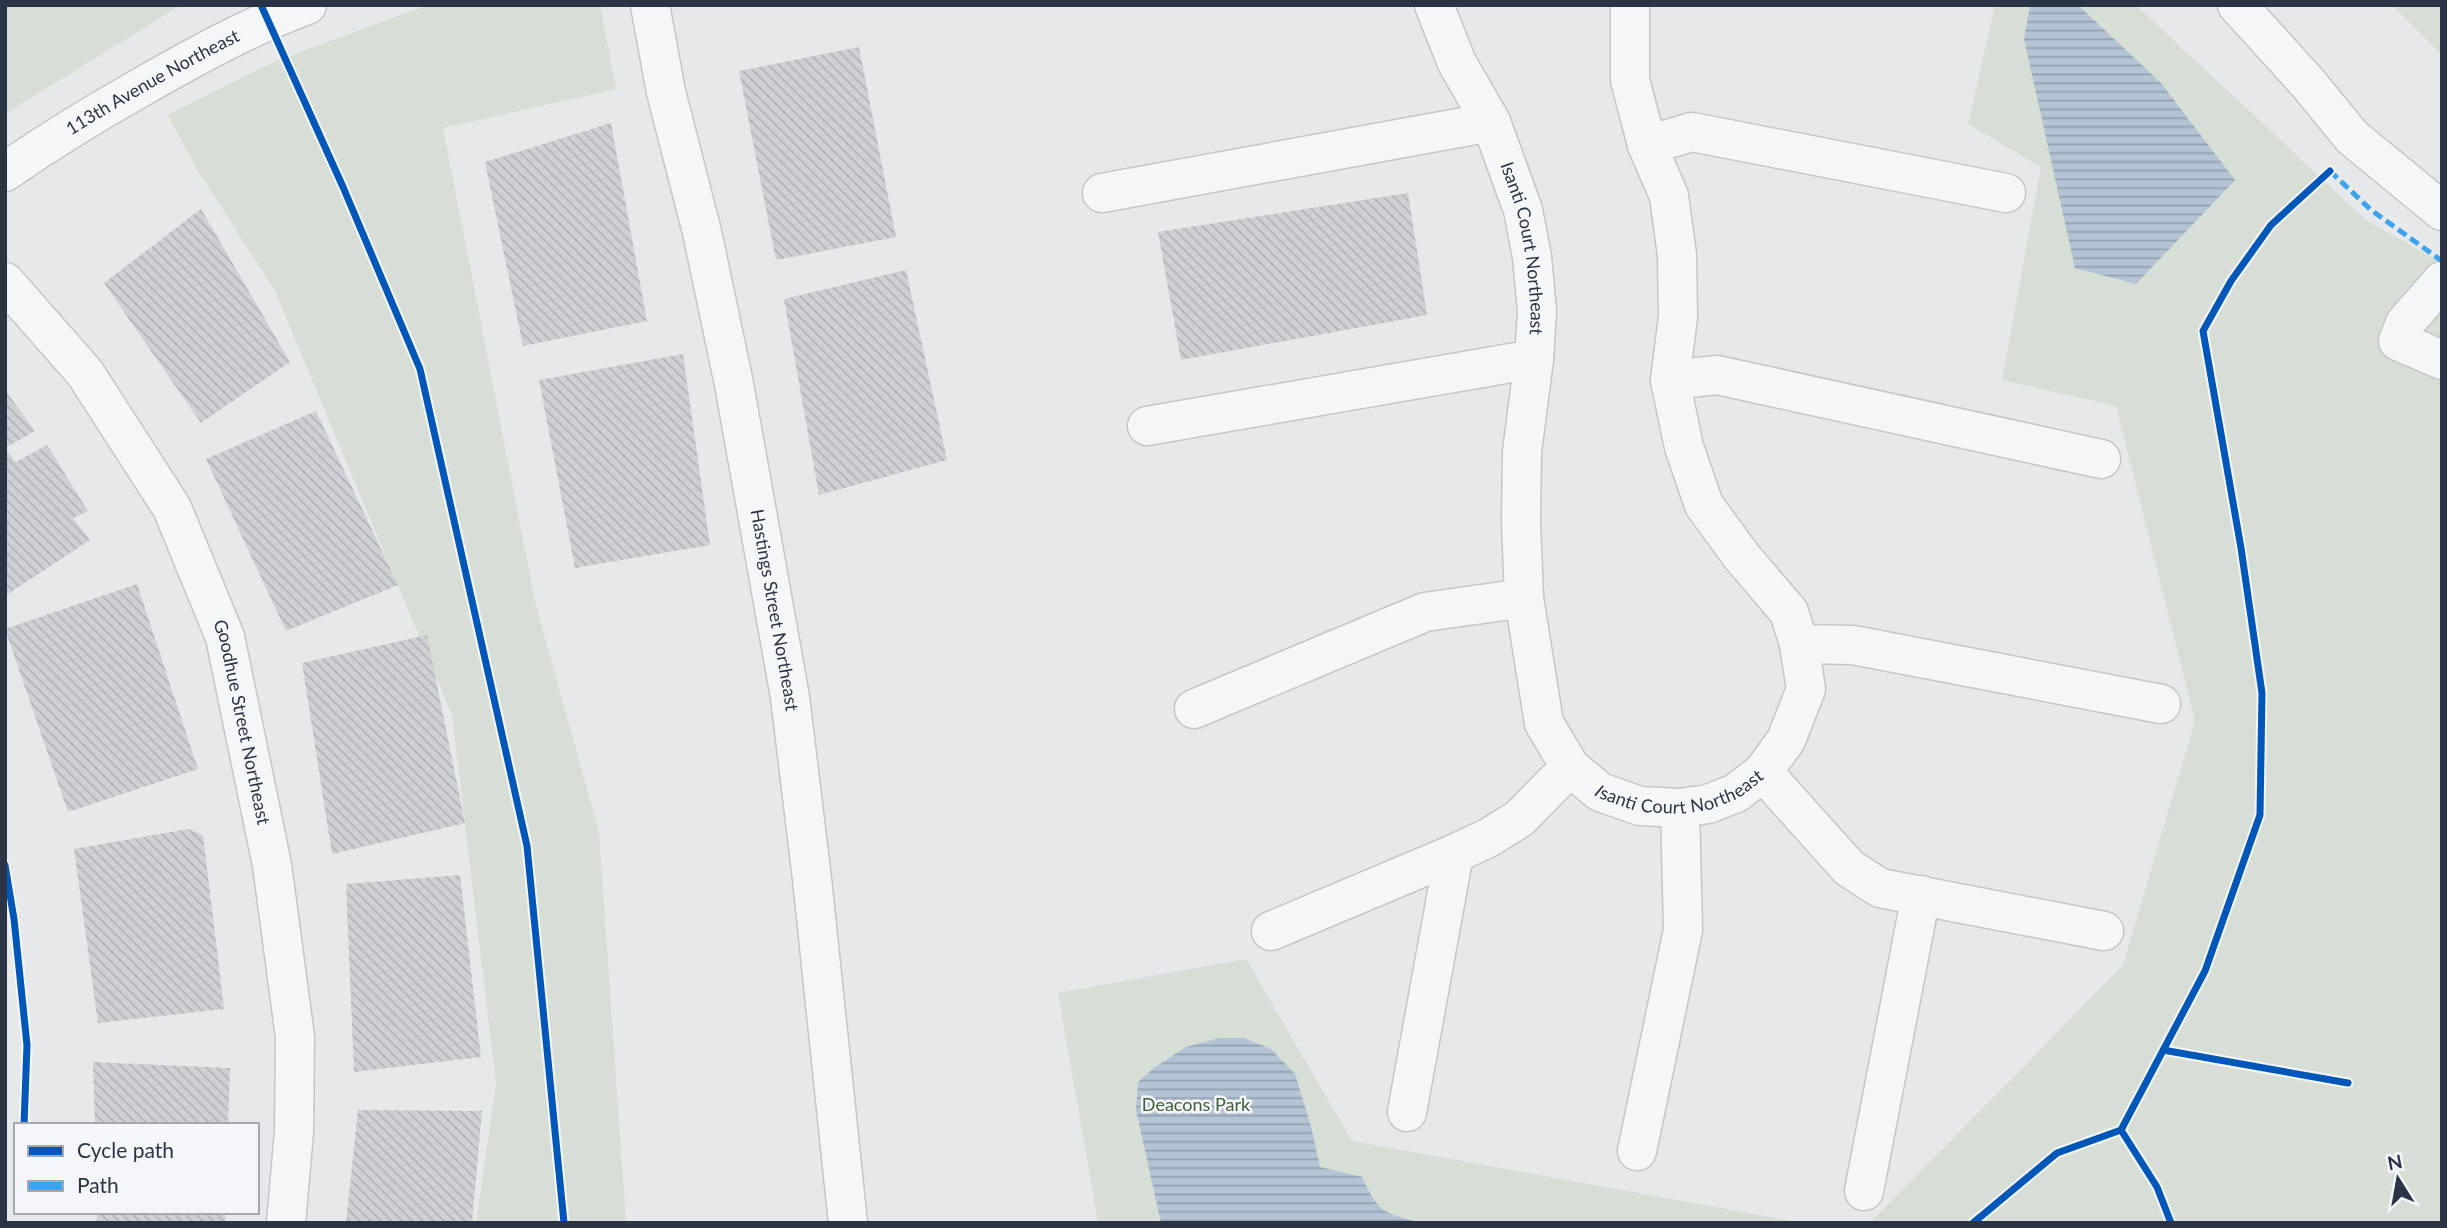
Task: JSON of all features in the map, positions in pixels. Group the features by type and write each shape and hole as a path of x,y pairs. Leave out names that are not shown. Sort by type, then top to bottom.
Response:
{"street":[{"name":"113th Avenue Northeast","path":"5,172 51,139 166,73 267,20 307,5"},
{"name":"Hastings Street Northeast","path":"650,5 666,92 702,232 734,384 790,697 848,1223"},
{"name":"Isanti Court Northeast","path":"1434,5 1457,62 1492,122 1522,210 1532,257 1537,311 1522,453 1521,522 1524,598 1544,723 1570,767 1600,792 1640,806 1680,808 1707,804 1736,793 1763,772 1786,740 1806,689 1799,644 1789,612 1742,557 1704,505 1684,447 1670,380 1678,317 1678,255 1669,196 1647,145 1630,80 1630,5"},
{"path":"2237,5 2353,137 2442,211"},
{"path":"1102,193 1492,122"},
{"path":"1647,145 1692,132 2006,193"},
{"path":"2442,281 2404,323 2399,341 2442,360"},
{"name":"Goodhue Street Northeast","path":"5,282 85,373 172,508 225,637 272,865 295,1037 294,1132 286,1223"},
{"path":"1147,426 1534,359"},
{"path":"1670,380 1717,375 2101,458"},
{"path":"1194,709 1425,612 1524,598"},
{"path":"1799,644 1853,645 2161,704"},
{"path":"1271,931 1490,837 1520,818 1570,767"},
{"path":"1763,772 1849,868 1880,888 2104,931"},
{"path":"1637,1151 1683,930 1680,808"},
{"path":"1406,1112 1454,854"},
{"path":"1864,1191 1921,895"}],"green space":[{"path":"5,5 181,5 5,114"},
{"path":"428,5 600,5 616,89 443,128 535,602 599,832 626,1223 476,1223 496,1084 452,715 275,291 195,166 168,115 276,61"},
{"path":"1995,5 2136,5 2366,220 2442,263 2442,1223 1870,1223 2123,965 2195,721 2116,406 2002,380 2041,167 1968,124"},
{"path":"2392,5 2442,5 2442,55"},
{"name":"Deacons Park","path":"1246,959 1352,1141 1804,1223 1098,1223 1058,993"}],"water":[{"path":"2030,5 2078,5 2161,83 2235,180 2136,284 2075,268 2024,39"},
{"path":"1219,1038 1244,1038 1271,1049 1295,1074 1320,1167 1362,1177 1373,1199 1384,1210 1421,1223 1161,1223 1136,1110 1138,1082 1186,1047"}],"building":[{"path":"859,47 896,237 776,260 739,71"},
{"path":"611,123 647,321 523,346 485,162"},
{"path":"1408,193 1427,315 1181,360 1158,232"},
{"path":"201,209 290,362 201,423 104,283"},
{"path":"906,270 947,460 819,495 784,299"},
{"path":"683,354 710,545 575,568 539,380"},
{"path":"5,390 35,431 5,448"},
{"path":"316,411 398,585 286,631 206,459"},
{"path":"47,445 88,511 73,518 90,540 5,596 5,449 16,462"},
{"path":"137,584 198,769 68,812 5,629"},
{"path":"427,635 465,823 332,854 302,663"},
{"path":"188,829 203,835 224,1009 98,1023 74,849"},
{"path":"460,875 481,1057 354,1072 346,884"},
{"path":"93,1062 230,1068 228,1123 95,1123"},
{"path":"358,1110 482,1111 472,1223 346,1223"},
{"path":"97,1214 226,1214 225,1223 97,1223"}],"marked path":[{"path":"2330,171 2371,210 2442,261"}],"cycle path":[{"path":"261,5 343,187 420,369 527,846 564,1223"},
{"path":"2121,1130 2205,971 2260,815 2262,693 2241,548 2203,331 2231,281 2271,225 2330,171"},
{"path":"5,865 14,919 27,1045 24,1123"},
{"path":"2163,1050 2348,1083"},
{"path":"1973,1223 2057,1153 2121,1130 2157,1187 2171,1223"}]}
